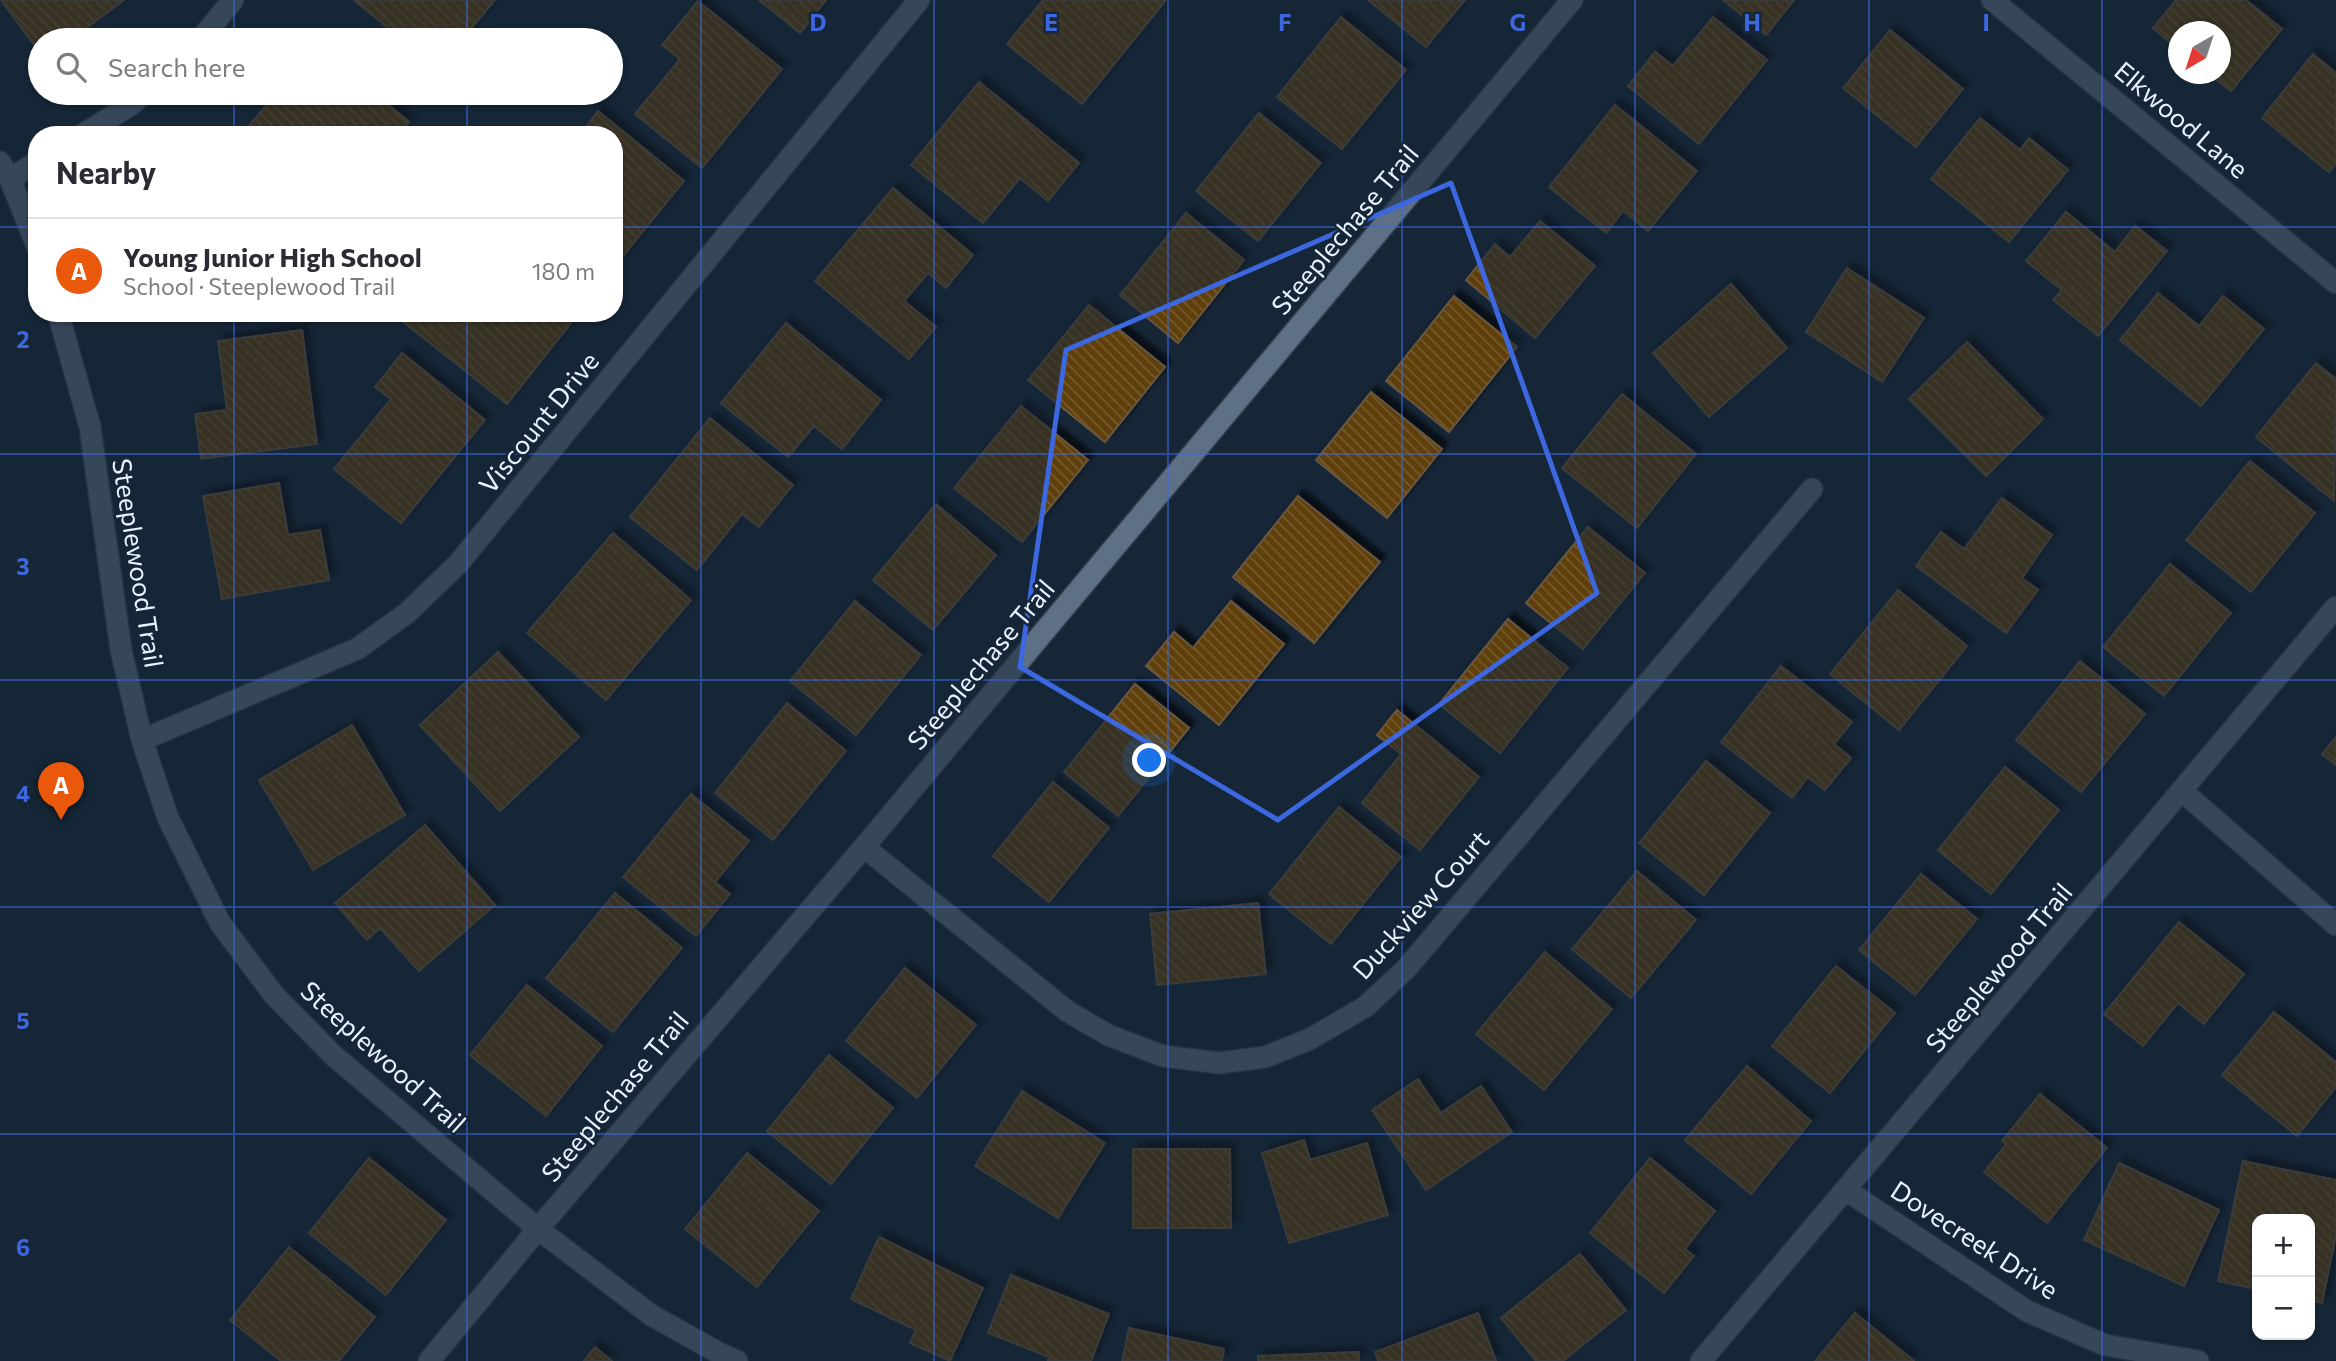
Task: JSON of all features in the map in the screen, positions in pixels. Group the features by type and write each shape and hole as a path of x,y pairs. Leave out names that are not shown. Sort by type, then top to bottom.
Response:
{"street":[{"path":"210,28 233,0"},
{"name":"Viscount Drive","path":"142,740 357,649 408,613 458,564 919,0"},
{"name":"Steeplechase Trail","path":"429,1361 864,847 1572,0"},
{"name":"Elkwood Lane","path":"1992,0 2336,283"},
{"path":"97,126 130,105"},
{"path":"28,164 5,170 28,225"},
{"name":"Steeplewood Trail","path":"61,322 90,427 121,650 142,740 168,818 220,923 274,995 334,1056 538,1229 651,1315 737,1361"},
{"name":"Duckview Court","path":"864,847 1067,1011 1108,1035 1163,1056 1219,1063 1265,1057 1310,1039 1365,1007 1406,968 1812,489"},
{"name":"Steeplewood Trail","path":"1701,1361 2336,607"},
{"path":"2182,791 2336,925"},
{"name":"Dovecreek Drive","path":"1846,1190 2027,1311 2105,1345 2198,1361"}],"highlighted area":[{"path":"1451,183 1597,593 1278,820 1020,667 1066,350"}],"building":[{"path":"1,0 124,0 86,28 28,28 28,37"},
{"path":"354,0 495,0 471,28 388,28"},
{"path":"759,0 826,0 800,33"},
{"path":"1043,0 1166,0 1082,104 1007,44"},
{"path":"1368,0 1465,0 1426,47"},
{"path":"1723,0 1794,0 1766,35"},
{"path":"2176,0 2246,0 2282,29 2231,91 2222,84 2231,84 2231,21 2168,21 2168,41 2153,28"},
{"path":"698,1 782,69 702,168 635,114 680,59 662,45"},
{"path":"1341,17 1406,70 1342,149 1277,97"},
{"path":"1713,17 1767,60 1699,144 1628,86 1655,52 1673,66"},
{"path":"1890,30 1963,89 1916,147 1843,88"},
{"path":"2313,54 2336,73 2336,164 2329,172 2262,118"},
{"path":"979,82 1079,163 1048,201 1020,178 983,223 911,165"},
{"path":"267,105 388,105 409,122 406,126 249,126"},
{"path":"1615,105 1697,171 1648,231 1623,211 1606,233 1549,187"},
{"path":"598,111 616,126 587,126"},
{"path":"1259,113 1321,163 1258,241 1196,191"},
{"path":"1980,118 2020,150 2029,138 2068,170 2009,242 1931,179"},
{"path":"623,131 684,181 623,256"},
{"path":"893,188 973,255 946,288 928,273 904,301 936,327 909,359 815,281"},
{"path":"2066,212 2115,252 2135,226 2167,251 2098,336 2053,300 2062,290 2026,261"},
{"path":"1186,213 1244,260 1178,343 1120,295"},
{"path":"1540,221 1595,266 1535,338 1466,280 1495,244 1510,257"},
{"path":"1847,268 1924,318 1882,382 1806,332"},
{"path":"1731,284 1787,348 1709,417 1653,353"},
{"path":"2158,293 2199,326 2223,296 2264,329 2201,406 2120,340"},
{"path":"1454,296 1517,347 1449,432 1386,381"},
{"path":"1089,305 1165,367 1105,442 1028,380"},
{"path":"404,322 454,322 458,325 460,322 572,322 507,404"},
{"path":"786,323 881,400 842,449 814,426 788,457 721,403"},
{"path":"302,330 317,444 201,459 195,414 227,410 218,341"},
{"path":"1967,342 2043,419 1986,476 1909,399"},
{"path":"402,353 485,420 401,523 334,469 391,399 375,387"},
{"path":"2316,363 2336,379 2334,501 2256,437"},
{"path":"1371,392 1442,449 1387,518 1316,460"},
{"path":"1622,394 1696,454 1637,528 1562,468"},
{"path":"1021,406 1088,460 1022,542 954,488"},
{"path":"710,418 793,485 759,527 742,514 697,570 630,517"},
{"path":"2250,461 2315,513 2251,592 2186,540"},
{"path":"279,483 288,535 320,530 329,580 222,599 203,496"},
{"path":"1298,496 1380,562 1314,643 1233,577"},
{"path":"2002,498 2052,535 2022,578 2038,590 2006,633 1916,566 1941,532 1964,549"},
{"path":"936,504 996,555 933,630 873,580"},
{"path":"1588,527 1645,573 1583,649 1526,603"},
{"path":"613,533 691,600 606,700 527,633"},
{"path":"2170,564 2231,613 2164,696 2103,647"},
{"path":"1898,590 1967,646 1899,730 1830,674"},
{"path":"855,601 921,655 856,735 790,681"},
{"path":"1231,601 1284,644 1219,725 1146,666 1174,632 1193,648"},
{"path":"1508,619 1568,668 1500,753 1439,704"},
{"path":"498,652 579,737 500,811 420,725"},
{"path":"2080,661 2145,714 2081,792 2016,740"},
{"path":"1781,666 1852,722 1834,744 1851,758 1825,790 1808,777 1792,798 1721,742"},
{"path":"1135,684 1189,728 1118,816 1064,772"},
{"path":"787,703 846,751 773,840 715,793"},
{"path":"1397,710 1479,777 1420,850 1362,803 1401,754 1377,735"},
{"path":"352,725 405,815 313,870 259,780"},
{"path":"2336,737 2336,765 2322,754"},
{"path":"1706,761 1770,813 1704,895 1639,843"},
{"path":"2005,767 2059,810 1991,894 1938,850"},
{"path":"1053,782 1109,828 1049,902 993,856"},
{"path":"691,794 749,841 715,882 730,894 696,936 623,877"},
{"path":"1339,807 1401,857 1331,944 1269,894"},
{"path":"425,825 495,905 419,971 380,928 367,940 335,903"},
{"path":"1637,871 1696,920 1631,998 1572,949"},
{"path":"1921,874 1977,919 1915,995 1859,950"},
{"path":"615,893 682,948 613,1032 546,978"},
{"path":"1258,903 1266,974 1157,985 1150,914"},
{"path":"2179,922 2244,974 2204,1024 2178,1003 2143,1046 2104,1014"},
{"path":"1545,952 1612,1009 1544,1090 1476,1034"},
{"path":"1836,966 1895,1013 1830,1093 1772,1046"},
{"path":"905,968 976,1025 917,1098 846,1041"},
{"path":"527,985 602,1046 546,1116 470,1055"},
{"path":"2274,1012 2336,1062 2336,1087 2297,1136 2222,1075"},
{"path":"829,1055 893,1108 831,1184 767,1131"},
{"path":"1747,1066 1811,1121 1751,1194 1685,1140"},
{"path":"1418,1079 1441,1113 1481,1086 1512,1132 1426,1190 1372,1110"},
{"path":"1022,1091 1105,1143 1058,1218 975,1166"},
{"path":"2040,1094 2107,1148 2047,1223 1984,1172 2006,1144 2002,1141"},
{"path":"1304,1140 1310,1160 1367,1143 1388,1215 1289,1243 1262,1153"},
{"path":"1133,1149 1230,1149 1231,1228 1133,1228"},
{"path":"747,1153 819,1211 757,1287 685,1229"},
{"path":"369,1158 446,1220 386,1295 309,1233"},
{"path":"1650,1158 1715,1211 1685,1249 1694,1256 1664,1293 1590,1233"},
{"path":"2243,1161 2336,1180 2336,1235 2322,1303 2315,1301 2315,1214 2252,1214 2252,1288 2218,1281"},
{"path":"2119,1163 2219,1210 2184,1286 2084,1240"},
{"path":"879,1237 983,1288 950,1361 910,1343 916,1330 851,1299"},
{"path":"289,1247 375,1317 339,1361 281,1361 230,1320"},
{"path":"1580,1254 1626,1310 1563,1361 1536,1361 1501,1318"},
{"path":"1011,1275 1109,1314 1091,1361 1048,1361 1049,1357 988,1333"},
{"path":"1478,1313 1496,1361 1378,1361 1375,1352"},
{"path":"1855,1313 1914,1361 1815,1361"},
{"path":"1129,1328 1224,1349 1222,1361 1122,1361"},
{"path":"595,1347 612,1361 584,1361"},
{"path":"1359,1352 1359,1361 1258,1361 1258,1356"}],"place":[{"name":"Young Junior High School","path":"61,820"}]}
